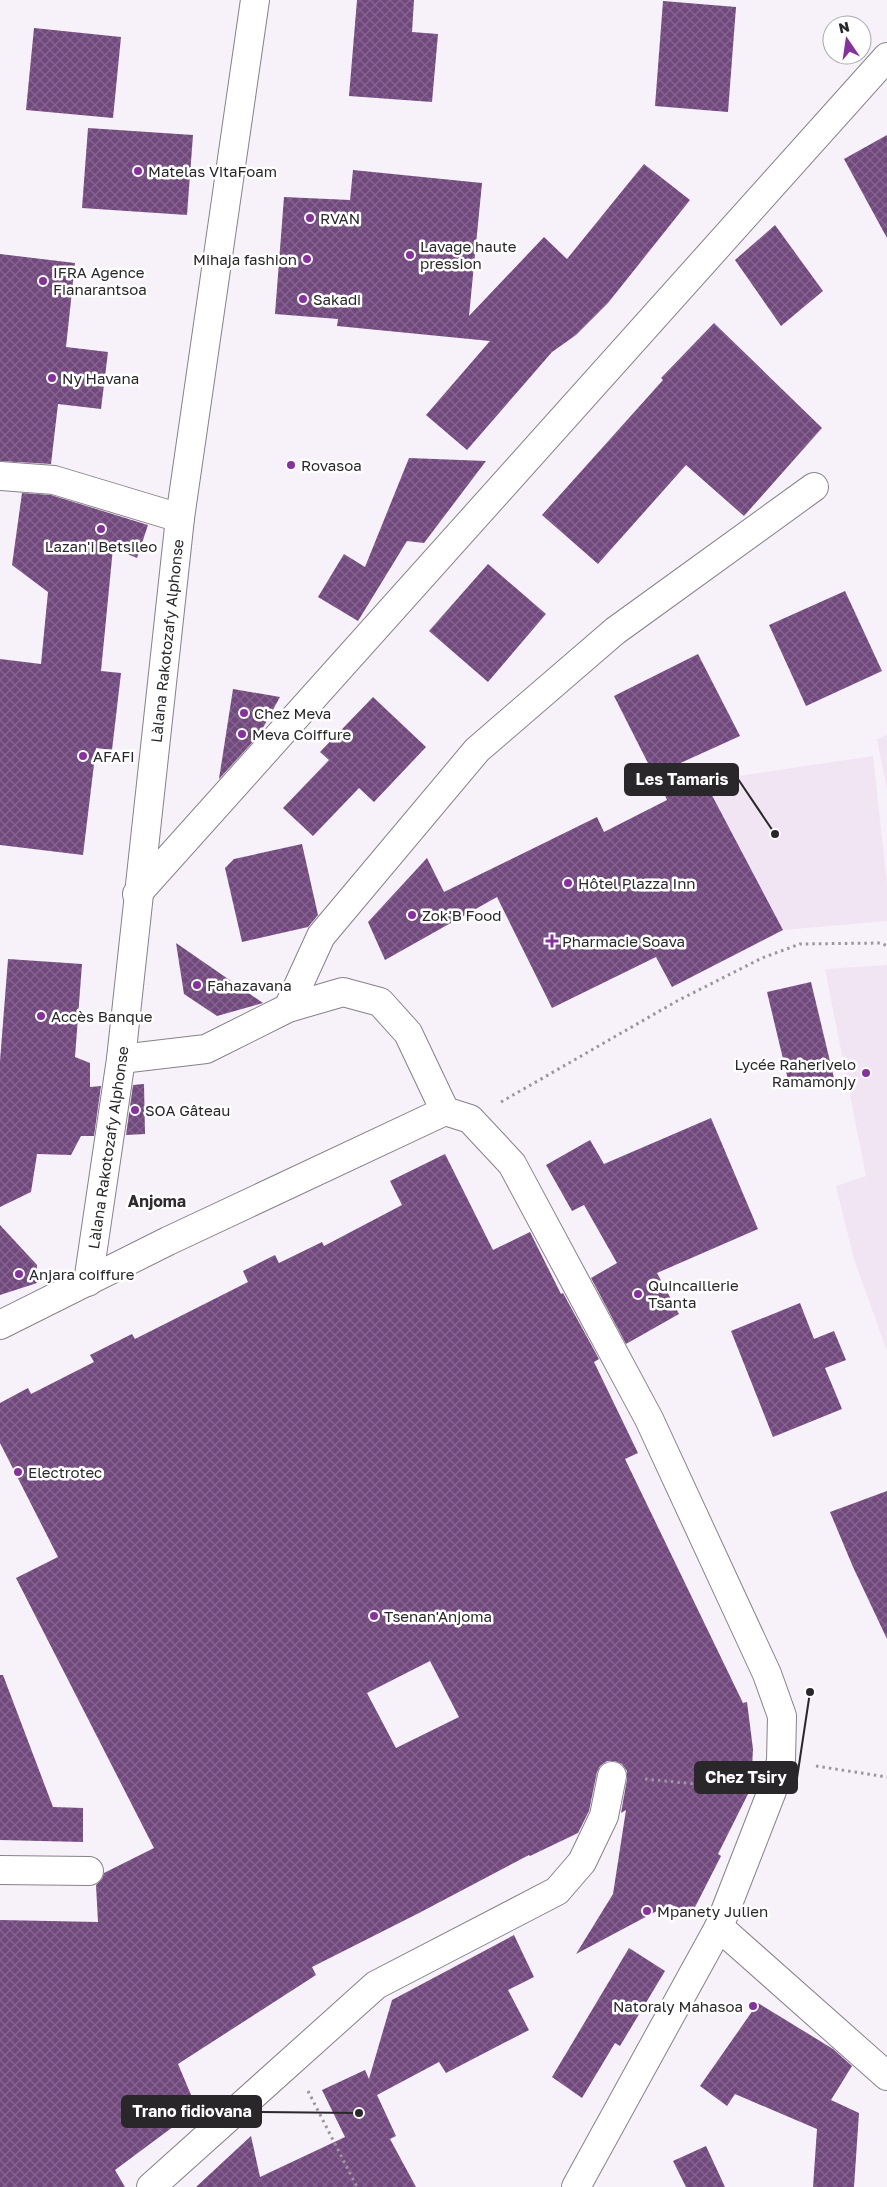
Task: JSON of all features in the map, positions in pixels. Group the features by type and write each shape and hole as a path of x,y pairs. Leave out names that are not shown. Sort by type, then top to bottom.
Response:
{"street":[{"name":"Làlana Rakotozafy Alphonse","path":"88,1282 120,1059 180,518 255,0"},
{"path":"137,894 887,56"},
{"path":"0,476 54,480 180,518"},
{"path":"288,1008 321,936 477,750 615,631 814,487"},
{"path":"120,1059 206,1049 288,1008 343,992 380,1002 408,1033 445,1111"},
{"path":"0,1325 168,1241 445,1111 470,1119 512,1164 649,1419 767,1674 782,1716 782,1761 719,1927 576,2187"},
{"path":"151,2187 376,1985 557,1891 582,1862 604,1816 612,1776"},
{"path":"0,1870 89,1871"},
{"path":"719,1927 887,2076"}],"path":[{"path":"512,1096 677,1001 762,958 800,944 881,943 887,946"},
{"path":"782,1761 887,1777"},
{"path":"612,1776 772,1791"},
{"path":"292,2060 357,2187"}],"shaded area":[{"path":"887,735 887,789 877,740"},
{"path":"873,756 887,884 887,921 783,930 733,956 655,807 705,781"},
{"name":"Lycée Raherivelo Ramamonjy","path":"887,965 887,1351 854,1259 836,1186 866,1176 825,969"}],"building":[{"path":"357,0 414,0 412,32 438,34 432,102 349,96"},
{"path":"663,1 736,7 728,112 655,106"},
{"path":"34,28 121,37 113,118 26,110"},
{"name":"Matelas VitaFoam","path":"88,128 193,135 187,215 82,208"},
{"path":"887,135 887,238 844,159"},
{"path":"644,164 690,200 608,303 576,335 552,352 467,450 426,415 490,341 337,326 338,319 275,314 284,197 350,200 353,170 482,183 469,316 544,237 567,259"},
{"path":"775,225 823,291 781,326 735,260"},
{"name":"Ny Havana","path":"0,254 75,263 66,347 108,352 101,409 58,404 51,464 0,461"},
{"path":"714,323 822,428 744,516 686,465 598,564 542,515 663,380 661,378"},
{"path":"409,458 486,461 424,543 407,541 358,621 318,597 344,554 365,567"},
{"path":"22,493 51,495 148,525 137,558 113,548 101,671 121,673 112,750 96,748 83,855 0,845 0,659 41,664 48,592 12,565"},
{"path":"488,564 546,614 488,682 429,631"},
{"path":"845,591 882,671 806,706 769,625"},
{"path":"698,654 740,736 654,775 614,696"},
{"path":"233,689 280,697 259,735 219,779"},
{"path":"373,697 426,747 374,802 359,788 313,836 283,808 329,760 320,752"},
{"path":"706,784 783,930 672,987 656,957 552,1008 497,897 385,960 368,922 427,858 444,892 597,817 604,832 667,800 663,791"},
{"path":"302,844 318,915 308,927 242,942 225,868 234,859"},
{"path":"176,943 263,1003 217,1016 184,994"},
{"path":"8,959 82,964 75,1057 90,1063 90,1087 101,1086 94,1136 81,1136 71,1155 37,1154 31,1192 0,1207 0,1061"},
{"path":"811,982 834,1078 790,1088 767,992"},
{"name":"SOA Gâteau","path":"144,1084 145,1134 126,1135 133,1085"},
{"path":"711,1118 758,1229 657,1273 679,1314 626,1344 591,1278 617,1263 584,1205 572,1211 546,1165 590,1140 604,1164"},
{"name":"Tsenan'Anjoma","path":"445,1154 493,1250 530,1232 561,1294 563,1293 599,1359 594,1362 638,1453 625,1459 743,1703 747,1702 753,1749 751,1788 718,1854 721,1856 691,1915 670,1904 576,1954 613,1894 626,1810 621,1813 627,1771 622,1764 615,1761 607,1761 600,1766 597,1772 589,1811 578,1833 529,1855 312,1967 316,1975 178,2064 197,2109 115,2170 125,2187 0,2187 0,1920 98,1922 96,1885 102,1879 104,1873 154,1848 16,1578 58,1557 0,1443 0,1403 28,1388 31,1394 94,1362 90,1355 132,1334 135,1339 248,1282 243,1271 275,1255 279,1263 322,1242 324,1246 402,1205 390,1181","holes":["430,1661 459,1717 396,1748 367,1693"]},
{"name":"Anjara coiffure","path":"0,1225 37,1265 37,1283 0,1295"},
{"path":"800,1303 814,1339 834,1331 846,1360 825,1368 842,1409 773,1437 731,1331"},
{"path":"887,1491 887,1639 853,1567 830,1512"},
{"path":"0,1675 3,1675 53,1807 83,1808 83,1842 0,1840"},
{"path":"514,1935 534,1977 508,1990 529,2030 446,2073 439,2062 377,2095 396,2136 390,2139 416,2187 196,2187 251,2136 260,2177 345,2137 322,2090 365,2070 369,2079 392,2000"},
{"path":"629,1948 665,1971 620,2046 615,2043 582,2098 552,2077"},
{"path":"758,2003 833,2049 852,2066 831,2100 859,2113 854,2187 813,2187 817,2129 735,2094 727,2106 700,2086"},
{"path":"706,2146 725,2187 686,2187 673,2161"}],"place":[{"name":"Matelas VitaFoam","path":"138,171"},
{"name":"RVAN","path":"310,218"},
{"name":"Lavage haute pression","path":"410,255"},
{"name":"Mihaja fashion","path":"307,259"},
{"name":"IFRA Agence Fianarantsoa","path":"43,281"},
{"name":"Sakadi","path":"303,299"},
{"name":"Ny Havana","path":"52,378"},
{"name":"Rovasoa","path":"291,465"},
{"name":"Lazan'i Betsileo","path":"101,529"},
{"name":"Chez Meva","path":"244,713"},
{"name":"Meva Coiffure","path":"242,734"},
{"name":"AFAFI","path":"83,756"},
{"name":"Les Tamaris","path":"775,834"},
{"name":"Hôtel Plazza Inn","path":"568,883"},
{"name":"Zok'B Food","path":"412,915"},
{"name":"Pharmacie Soava","path":"552,941"},
{"name":"Fahazavana","path":"197,985"},
{"name":"Accès Banque","path":"41,1016"},
{"name":"Lycée Raherivelo Ramamonjy","path":"866,1073"},
{"name":"SOA Gâteau","path":"135,1110"},
{"name":"Anjara coiffure","path":"19,1274"},
{"name":"Quincaillerie Tsanta","path":"638,1294"},
{"name":"Electrotec","path":"18,1472"},
{"name":"Tsenan'Anjoma","path":"374,1616"},
{"name":"Chez Tsiry","path":"810,1692"},
{"name":"Mpanety Julien","path":"647,1911"},
{"name":"Natoraly Mahasoa","path":"753,2006"},
{"name":"Trano fidiovana","path":"359,2113"}],"district":[{"name":"Anjoma","path":"157,1201"}]}
